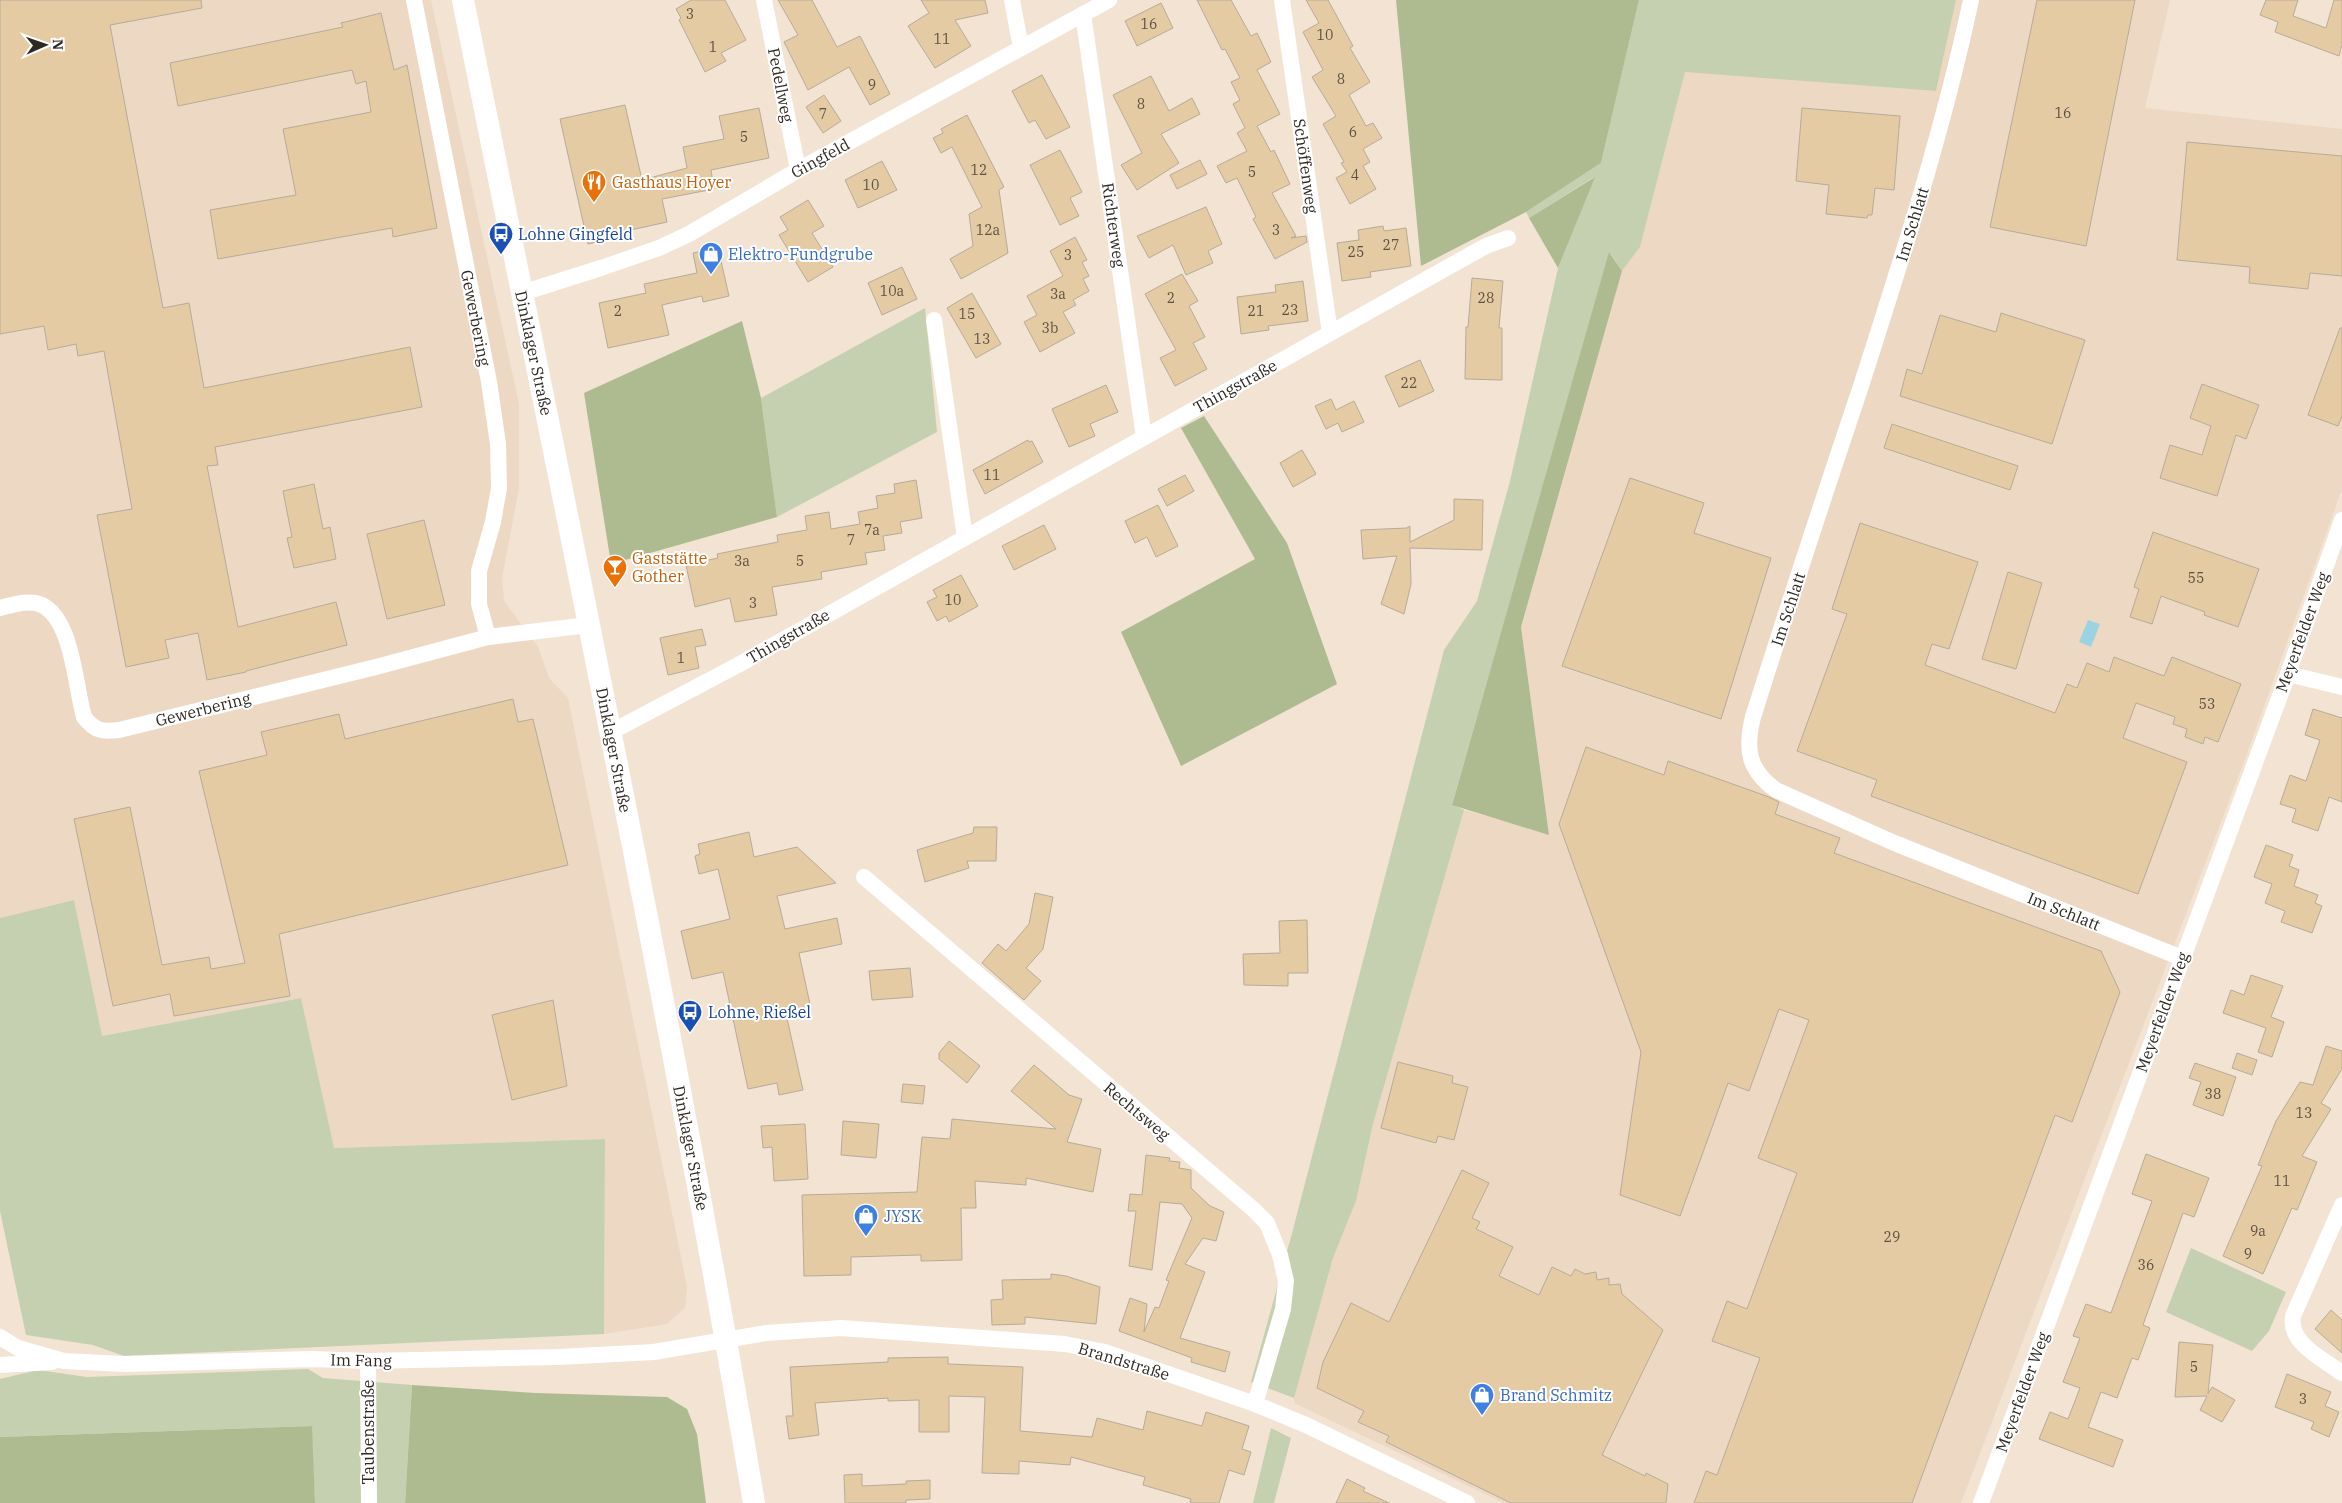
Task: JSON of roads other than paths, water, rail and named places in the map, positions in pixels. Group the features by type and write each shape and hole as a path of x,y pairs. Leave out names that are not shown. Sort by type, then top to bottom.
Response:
{"main road":[{"name":"Dinklager Straße","path":"463,0 590,625 726,1339 754,1503"}],"street":[{"name":"Gewerbering","path":"414,0 487,373 498,444 499,488 493,522 479,571 479,604 488,637"},
{"name":"Pedellweg","path":"764,0 798,170"},
{"path":"1012,0 1021,48"},
{"name":"Gingfeld","path":"522,293 659,248 689,234 798,170 1109,0"},
{"name":"Schöffenweg","path":"1282,0 1330,333"},
{"name":"Im Schlatt","path":"1971,0 1937,143 1904,252 1752,717 1748,733 1749,755 1764,782 1776,790 1892,842 2182,958"},
{"name":"Richterweg","path":"1083,14 1144,436"},
{"name":"Thingstraße","path":"610,732 625,726 965,538 1486,246 1508,238"},
{"path":"934,320 965,538"},
{"name":"Meyerfelder Weg","path":"1981,1503 2288,674 2342,520"},
{"name":"Gewerbering","path":"0,608 22,603 41,604 56,616 66,635 84,717 92,727 102,732 119,730 367,669 488,637 590,625"},
{"path":"2288,674 2342,687"},
{"name":"Rechtsweg","path":"864,878 1267,1223 1280,1255 1286,1281 1283,1309 1255,1404"},
{"path":"2342,1205 2291,1324 2294,1333 2302,1343 2342,1373"},
{"name":"Brandstraße","path":"726,1339 766,1333 841,1328 1065,1344 1105,1352 1255,1404 1306,1424 1467,1503"},
{"name":"Im Fang","path":"0,1337 18,1348 64,1361 124,1364 312,1359 368,1361 558,1357 654,1352 726,1339"},
{"path":"0,1365 64,1361"},
{"name":"Taubenstraße","path":"368,1361 369,1503"}],"water":[{"path":"2088,620 2100,624 2091,647 2079,642"}],"place":[{"name":"Gasthaus Hoyer","path":"594,203"},
{"name":"Lohne Gingfeld","path":"501,255"},
{"name":"Elektro-Fundgrube","path":"711,275"},
{"name":"Gaststätte Gother","path":"615,588"},
{"name":"Lohne, Rießel","path":"690,1033"},
{"name":"JYSK","path":"866,1237"},
{"name":"Brand Schmitz","path":"1482,1416"}]}
